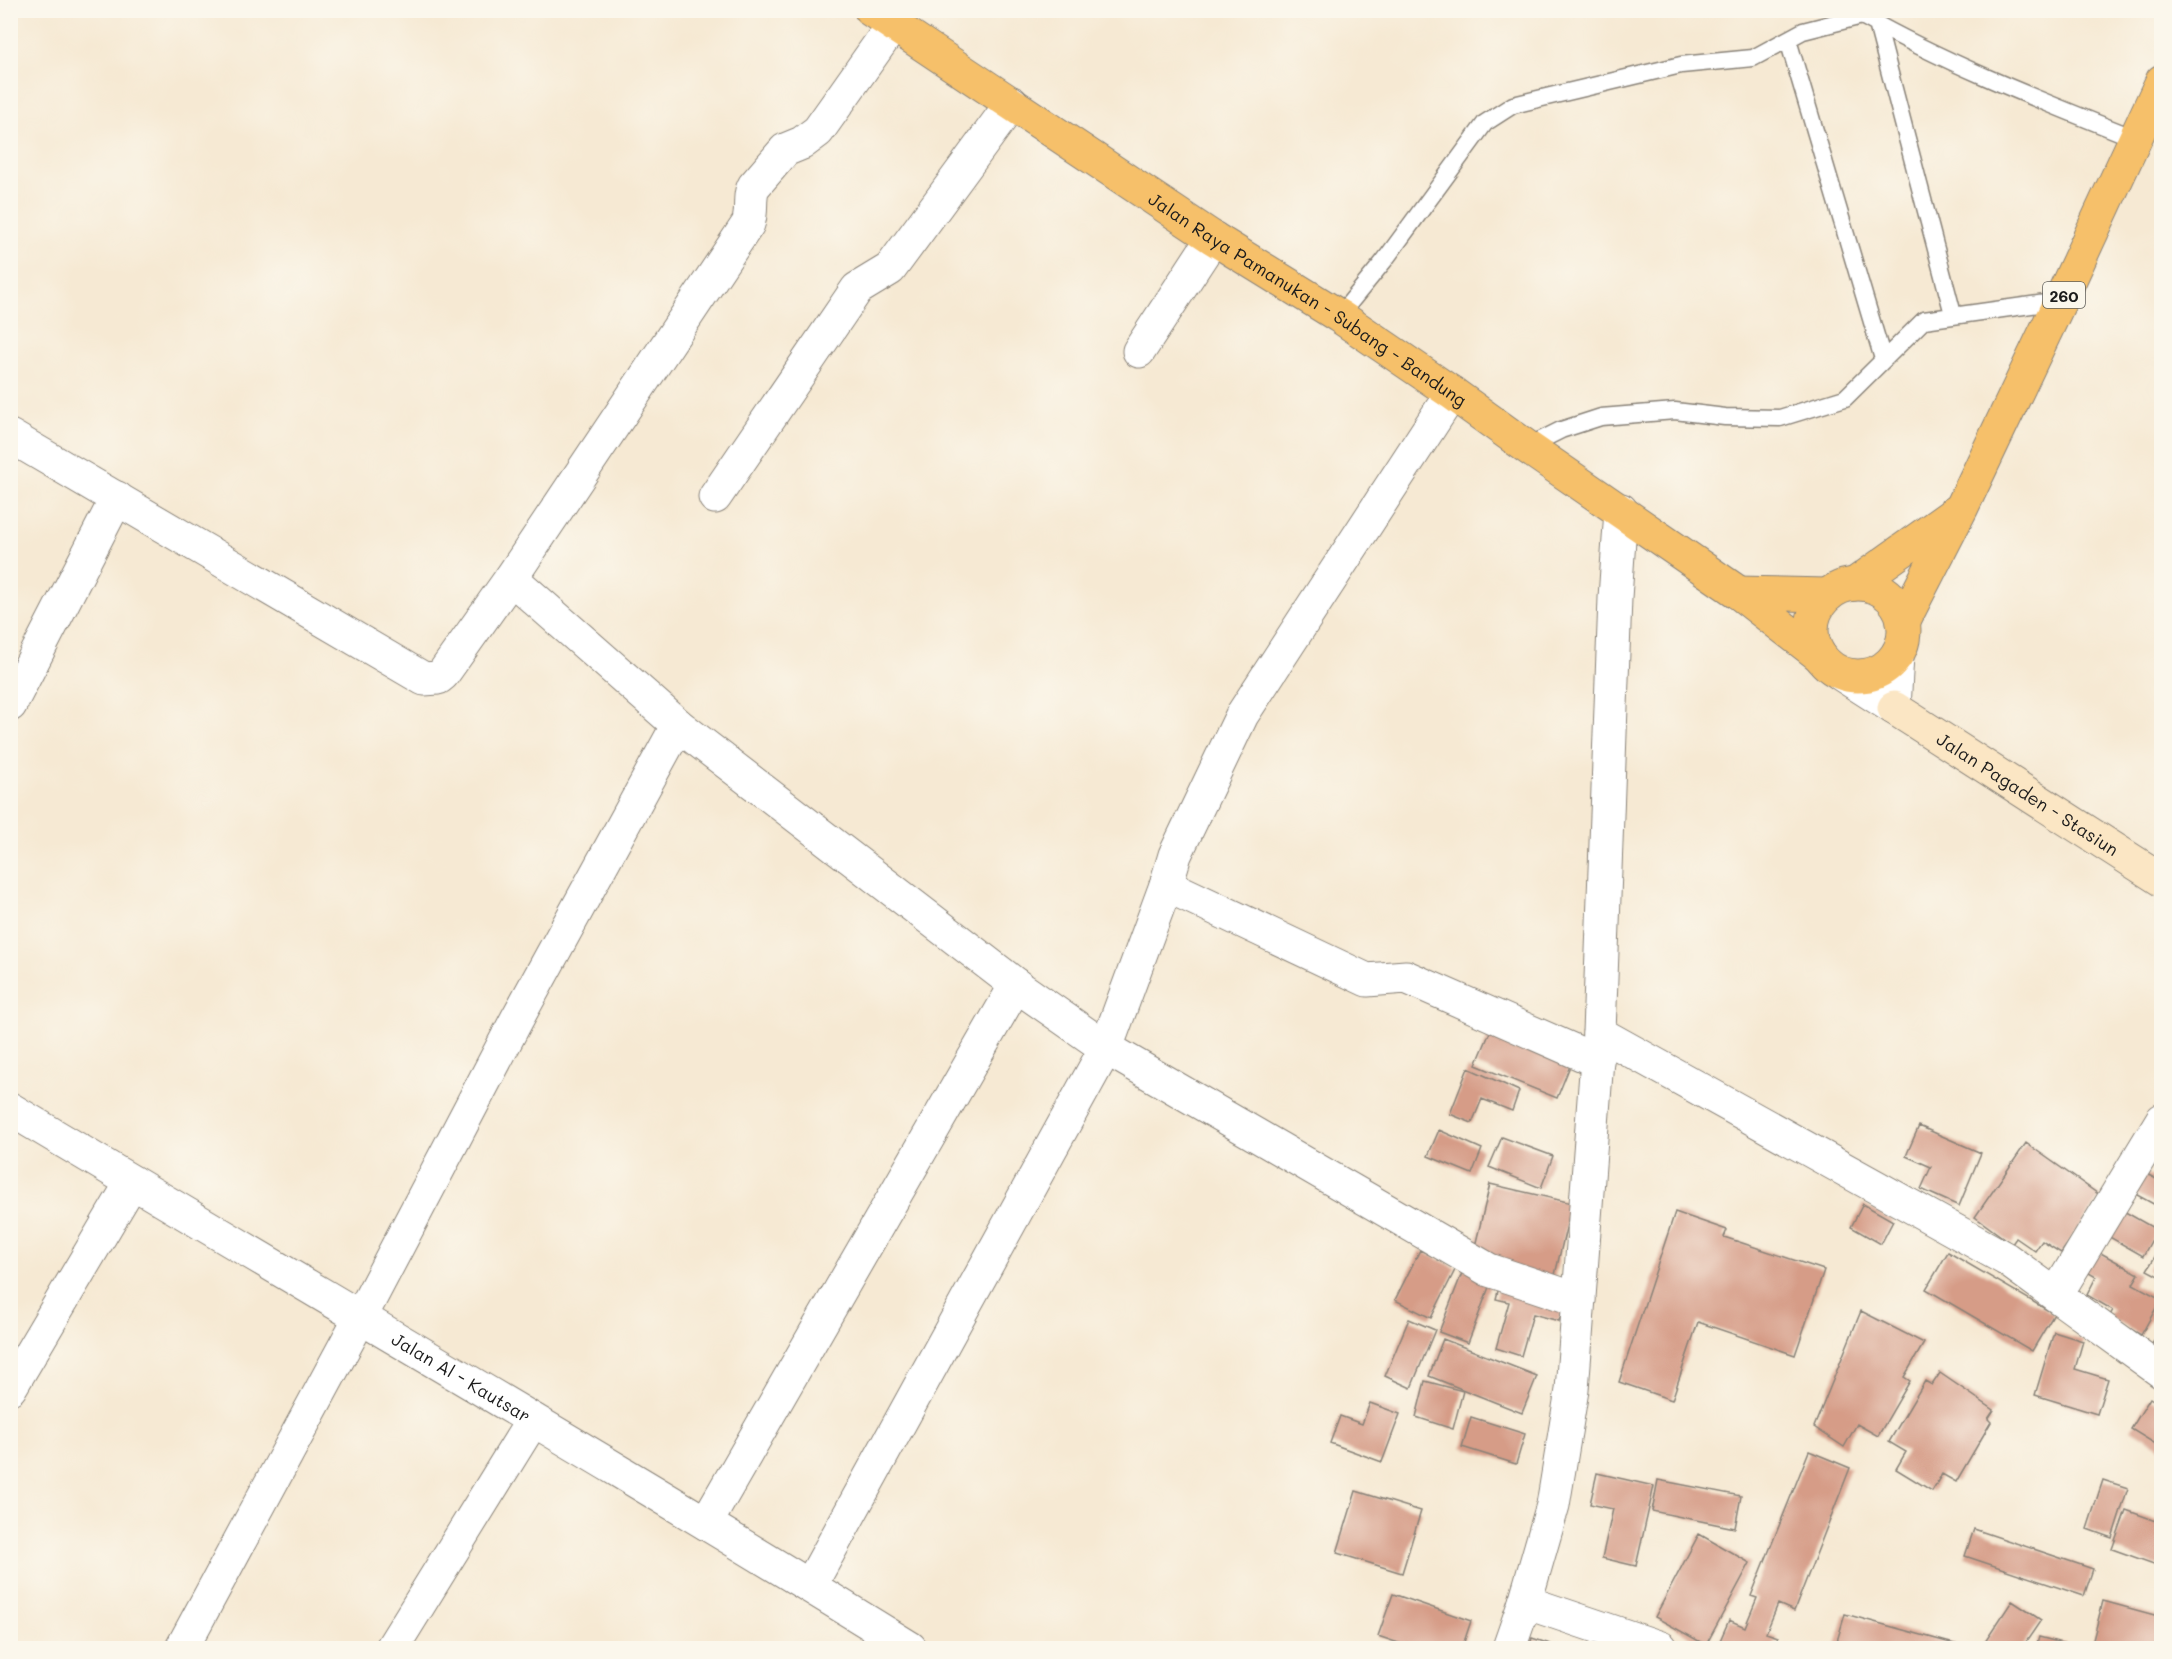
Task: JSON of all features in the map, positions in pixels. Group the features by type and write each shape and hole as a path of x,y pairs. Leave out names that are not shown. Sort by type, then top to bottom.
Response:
{"main road":[{"name":"Jalan Raya Pamanukan - Subang - Bandung","path":"882,18 1213,238 1339,316 1452,393 1739,593 1830,665"},
{"name":"260","path":"1903,622 1962,507 2061,302 2162,81"},
{"name":"260","path":"1842,589 1962,507"},
{"path":"1739,593 1842,589 1877,588 1894,601 1903,622 1902,644 1897,655 1887,667 1872,674 1856,676 1830,665 1814,644 1812,631 1819,605 1842,589"},
{"name":"Jalan Pagaden - Stasiun","path":"1894,708 2162,879"}],"street":[{"path":"10,436 424,679 438,678 511,578 748,224 751,216 751,190 785,150 802,143 818,131 882,18"},
{"path":"715,497 856,290 890,269 1012,103"},
{"path":"1139,351 1213,238"},
{"path":"810,1586 1106,1048 1167,885 1175,855 1242,714 1452,393"},
{"path":"10,705 117,498"},
{"path":"1509,1648 1553,1505 1572,1390 1598,1047 1615,598 1621,510"},
{"path":"511,578 678,725 1016,985 1106,1048 1489,1270 1579,1300"},
{"path":"1894,708 1897,655"},
{"path":"1830,665 1894,708"},
{"path":"182,1648 360,1318 517,1019 678,725"},
{"path":"1167,885 1367,980 1406,977 1598,1047 2006,1259 2162,1372"},
{"path":"706,1523 1016,985"},
{"name":"Jalan Al - Kautsar","path":"10,1109 706,1523 910,1648"},
{"path":"2056,1296 2162,1120"},
{"path":"10,1388 132,1182"},
{"path":"392,1648 533,1420"},
{"path":"1525,1602 1661,1648"}],"lane":[{"path":"1339,316 1384,261 1485,123 1513,105 1680,65 1753,58 1803,31 1862,16 1918,46 2020,93 2134,138"},
{"path":"1877,24 1953,315"},
{"path":"1788,40 1883,359"},
{"path":"1527,447 1561,430 1601,417 1675,411 1725,417 1780,418 1845,398 1924,320 2061,302"}],"building":[{"path":"1490,1032 1570,1066 1557,1098 1476,1065"},
{"path":"1468,1068 1519,1091 1512,1111 1482,1099 1472,1123 1450,1114"},
{"path":"1919,1126 1981,1153 1959,1206 1921,1189 1931,1167 1906,1156"},
{"path":"1439,1130 1482,1149 1472,1174 1428,1156"},
{"path":"1502,1137 1553,1156 1541,1188 1489,1167"},
{"path":"2026,1143 2101,1196 2061,1253 2042,1241 2035,1251 2016,1238 2012,1244 1975,1217"},
{"path":"2137,1169 2162,1182 2162,1203 2159,1207 2126,1189"},
{"path":"1490,1184 1572,1203 1554,1279 1472,1259"},
{"path":"1863,1204 1893,1221 1881,1244 1851,1227"},
{"path":"2120,1209 2157,1230 2143,1256 2106,1235"},
{"path":"1675,1212 1727,1230 1724,1237 1824,1270 1795,1355 1698,1322 1672,1400 1619,1382"},
{"path":"2162,1245 2162,1278 2147,1270"},
{"path":"2088,1246 2139,1274 2133,1284 2161,1299 2141,1335 2109,1317 2113,1310 2087,1295 2096,1277 2077,1266"},
{"path":"1420,1250 1456,1268 1431,1318 1395,1300"},
{"path":"1948,1252 2054,1314 2032,1351 1926,1289"},
{"path":"1464,1268 1492,1279 1468,1343 1439,1332"},
{"path":"1500,1283 1565,1301 1559,1321 1533,1314 1521,1356 1496,1348 1509,1302 1496,1299"},
{"path":"1861,1311 1924,1343 1904,1377 1910,1381 1878,1436 1857,1424 1844,1447 1814,1427"},
{"path":"1409,1319 1435,1330 1411,1388 1385,1376"},
{"path":"2054,1332 2083,1341 2075,1369 2108,1379 2097,1414 2035,1395"},
{"path":"2158,1335 2162,1337 2162,1369 2144,1356"},
{"path":"1443,1339 1537,1376 1522,1413 1429,1376"},
{"path":"1940,1373 1994,1410 1988,1419 1991,1422 1956,1482 1942,1474 1932,1491 1896,1469 1906,1452 1889,1442 1925,1381 1932,1385"},
{"path":"1425,1381 1463,1391 1453,1429 1416,1417"},
{"path":"2150,1398 2162,1406 2162,1448 2131,1429"},
{"path":"1370,1403 1400,1414 1382,1462 1330,1443 1340,1416 1362,1424"},
{"path":"1471,1417 1525,1434 1516,1464 1462,1447"},
{"path":"1809,1451 1850,1468 1794,1611 1778,1604 1766,1633 1778,1637 1773,1648 1732,1648 1719,1643 1729,1620 1745,1627 1757,1598 1751,1596"},
{"path":"1597,1473 1654,1486 1636,1566 1602,1558 1613,1509 1590,1504"},
{"path":"1658,1480 1741,1496 1735,1528 1652,1511"},
{"path":"2103,1480 2128,1488 2112,1538 2087,1529"},
{"path":"1356,1491 1421,1511 1402,1573 1337,1553"},
{"path":"2126,1510 2162,1523 2162,1567 2112,1549"},
{"path":"1974,1529 2093,1569 2084,1596 1965,1556"},
{"path":"1699,1534 1750,1563 1706,1645 1655,1617"},
{"path":"1393,1594 1471,1621 1462,1648 1413,1648 1378,1636"},
{"path":"2012,1601 2041,1620 2022,1648 1981,1648"},
{"path":"2103,1601 2162,1617 2162,1648 2095,1648 2096,1644 2092,1644"},
{"path":"1845,1614 1969,1648 1835,1648"},
{"path":"2039,1637 2081,1648 2036,1648"},
{"path":"1532,1638 1562,1648 1529,1648"}]}
